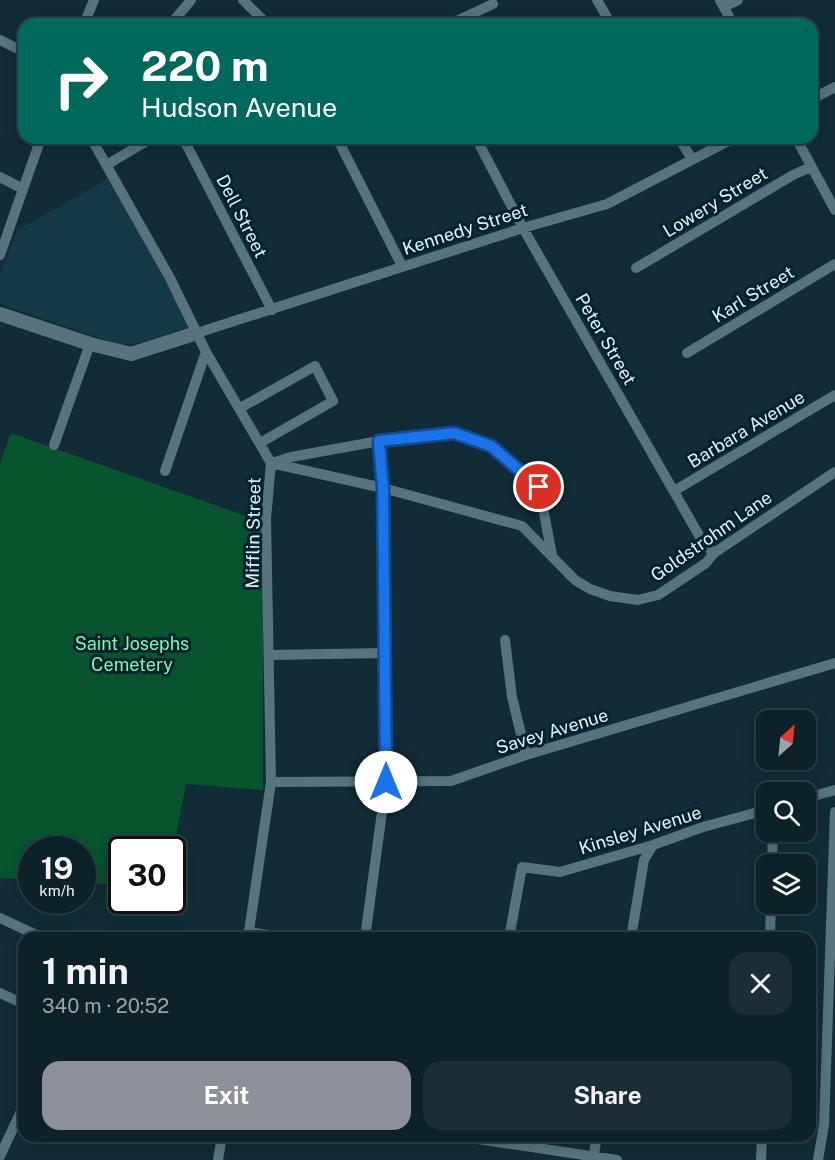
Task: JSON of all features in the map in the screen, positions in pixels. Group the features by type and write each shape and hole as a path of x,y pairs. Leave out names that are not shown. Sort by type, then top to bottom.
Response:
{"street":[{"path":"86,18 94,0"},
{"path":"176,18 191,0"},
{"path":"243,0 261,18"},
{"path":"597,0 608,18"},
{"path":"730,18 722,4 738,0"},
{"path":"463,18 493,4"},
{"path":"0,40 18,49"},
{"path":"818,96 835,87"},
{"path":"0,255 39,144"},
{"name":"Mifflin Street","path":"95,144 170,278 206,352 271,463 266,519 271,782 248,932"},
{"path":"108,164 142,144"},
{"name":"Dell Street","path":"186,144 272,310"},
{"path":"340,144 402,266"},
{"name":"Peter Street","path":"479,144 523,228 704,544 714,553"},
{"path":"683,144 692,159"},
{"name":"Kennedy Street","path":"197,333 402,266 607,204 722,144"},
{"path":"799,144 811,167 832,197 835,210"},
{"name":"Lowery Street","path":"636,268 783,181 811,167"},
{"path":"0,177 23,189"},
{"name":"Karl Street","path":"687,353 835,264"},
{"path":"0,314 90,344 131,354 197,333"},
{"path":"54,445 90,344"},
{"path":"165,471 206,352"},
{"path":"240,408 315,366 333,401 260,443"},
{"name":"Barbara Avenue","path":"674,491 835,395"},
{"path":"271,463 291,457 379,441 454,433 491,446 539,487 552,556"},
{"path":"366,932 386,782 383,488 379,441"},
{"name":"Goldstrohm Lane","path":"271,463 383,488 522,526 575,580 590,589 610,596 638,600 658,595 675,584 706,563 714,553 835,472"},
{"path":"505,640 512,697 526,755"},
{"path":"270,655 386,653"},
{"name":"Savey Avenue","path":"271,782 451,781 526,755 835,663"},
{"path":"816,795 835,790"},
{"path":"818,1160 824,1125 833,977 835,812"},
{"name":"Kinsley Avenue","path":"510,932 522,867 560,872 756,813"},
{"path":"632,932 644,860 653,845"},
{"path":"770,932 771,914"},
{"path":"0,918 30,932"},
{"path":"0,993 18,1001"},
{"path":"0,1158 18,1118"},
{"path":"218,1160 221,1142"},
{"path":"503,1142 617,1160"},
{"path":"593,1158 596,1142"},
{"path":"761,1160 762,1142"}],"shaded area":[{"path":"109,178 191,327 156,339 120,345 0,304 0,275 18,227 27,225"}],"green space":[{"name":"Saint Josephs Cemetery","path":"11,433 263,522 263,790 186,784 176,836 108,836 108,884 96,884 96,836 18,836 18,879 0,878 0,464"}],"route":[{"path":"386,782 383,488 379,441 454,433 491,446 539,487"}]}
